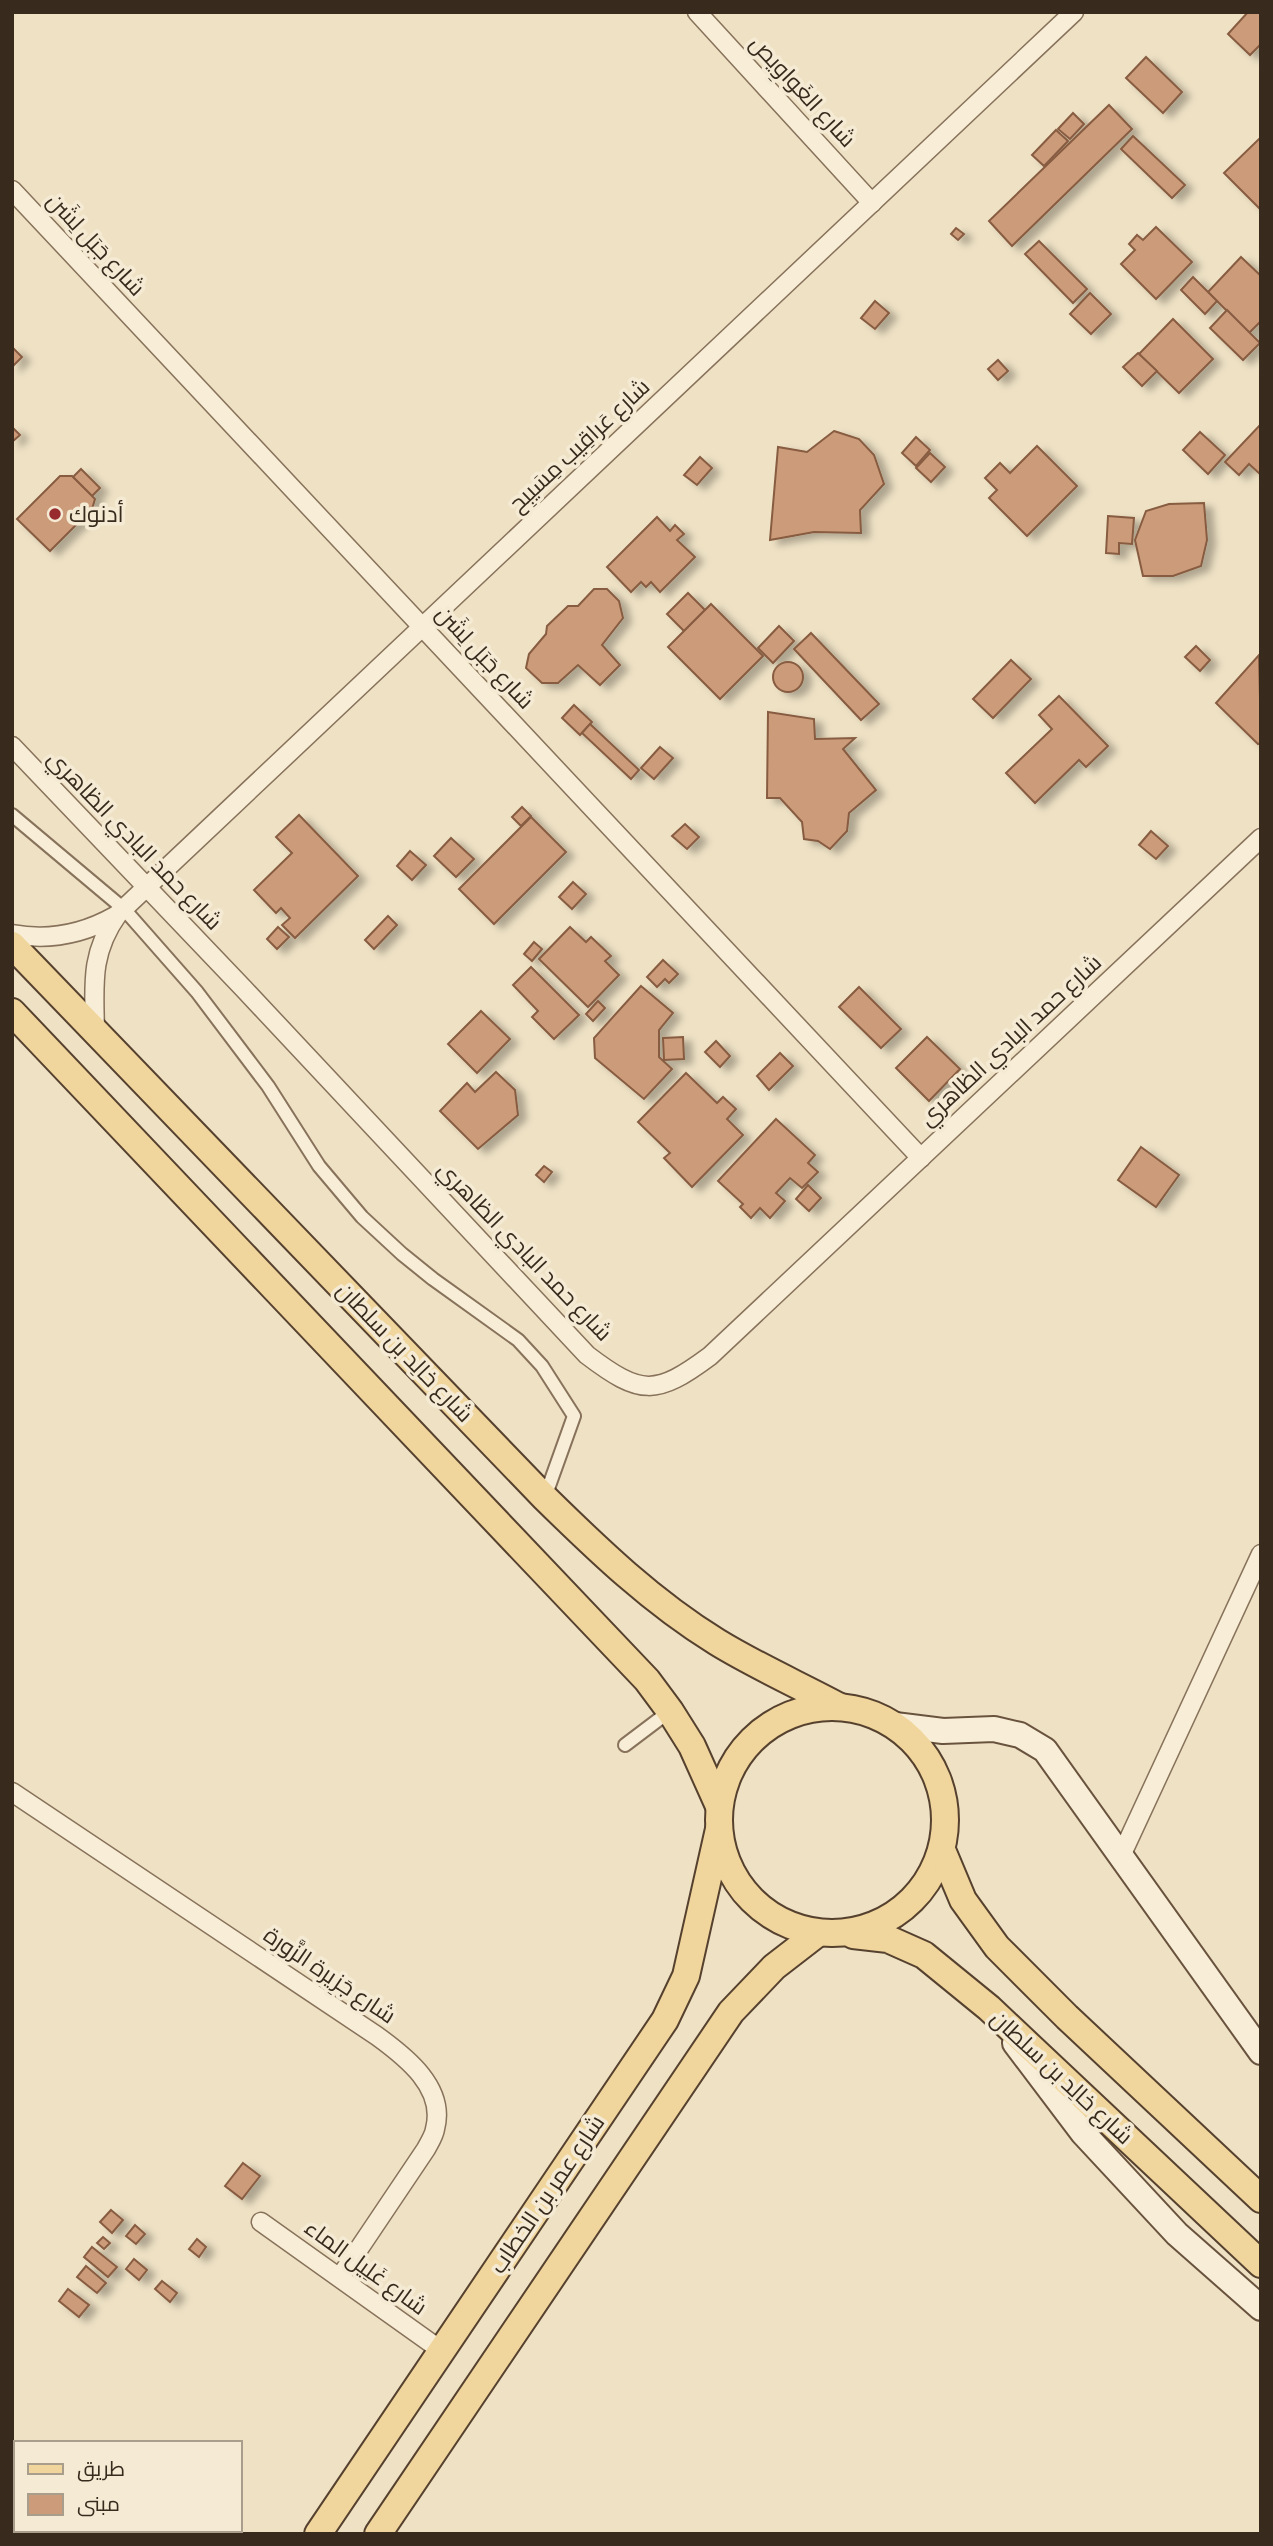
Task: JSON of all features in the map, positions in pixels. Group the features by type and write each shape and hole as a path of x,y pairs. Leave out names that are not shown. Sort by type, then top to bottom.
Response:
{"main road":[{"name":"شارع خالِد بن سلطان","path":"12,945 602,1553 653,1598 717,1642 840,1707"},
{"path":"12,1012 647,1680 692,1746 719,1817 726,1859 740,1886 761,1909 788,1925 829,1933 868,1928 893,1916 915,1898 931,1876 942,1850 946,1822 942,1794 927,1760 916,1744 895,1726 869,1712 840,1707 806,1709 774,1722 747,1744 728,1773 719,1817"},
{"path":"895,1726 943,1731 994,1729 1020,1735 1045,1750 1261,2052"},
{"name":"شارع عمر بن الخطاب","path":"318,2534 665,2020 685,1976 707,1888 719,1817"},
{"name":"شارع خالِد بن سلطان","path":"942,1850 963,1900 997,1947 1067,2017 1261,2199"},
{"name":"شارع خالِد بن سلطان","path":"829,1933 888,1939 924,1955 989,2008 1261,2264"},
{"path":"378,2534 731,2012 774,1967 829,1933"},
{"path":"989,2008 1083,2133 1177,2234 1261,2308"}],"street":[{"name":"شارع الغَواوِيص","path":"697,12 872,203"},
{"name":"شارع عَراقِيب مِسَيبِح","path":"95,1031 96,961 108,928 121,912 1074,12"},
{"name":"شارع جَبَل لِشَن","path":"12,190 922,1158"},
{"name":"شارع حمد البادي الظاهري","path":"12,746 587,1355 617,1378 640,1385 663,1385 685,1374 710,1356 1261,838"},
{"path":"12,815 121,912 197,992 268,1086 318,1166 362,1217 433,1279 518,1340 542,1366 574,1416 545,1497"},
{"name":"شارع عَراقِيب مِسَيبِح","path":"12,934 69,934 103,923 121,912"},
{"path":"1121,1856 1261,1554"},
{"path":"625,1745 670,1711"},
{"name":"شارع جَزِيرة الزَّورة","path":"12,1792 377,2036 406,2057 427,2083 437,2108 435,2129 426,2149 340,2277"},
{"name":"شارع غَلِيل الماء","path":"261,2222 442,2351"}],"building":[{"path":"1248,12 1261,12 1261,44 1250,55 1228,34"},
{"path":"1146,57 1182,92 1163,113 1126,78"},
{"path":"1109,105 1132,129 1012,246 989,221"},
{"path":"1073,113 1084,124 1070,139 1058,129"},
{"path":"1056,130 1068,141 1044,166 1032,155"},
{"path":"1133,136 1185,185 1172,198 1121,149"},
{"path":"1261,137 1261,210 1224,173"},
{"path":"1156,227 1192,262 1156,299 1121,264 1135,250 1129,244 1137,235 1143,240"},
{"path":"956,228 964,234 958,240 951,234"},
{"path":"1039,241 1087,289 1073,303 1025,254"},
{"path":"1241,257 1261,276 1261,321 1249,333 1208,292"},
{"path":"1193,277 1217,301 1205,314 1181,290"},
{"path":"1090,293 1111,314 1091,334 1070,314"},
{"path":"875,301 889,313 875,329 861,318"},
{"path":"1227,310 1260,343 1243,360 1210,328"},
{"path":"1173,319 1213,359 1179,393 1139,354"},
{"path":"12,347 22,357 12,367"},
{"path":"1138,353 1157,371 1142,386 1123,367"},
{"path":"998,360 1008,371 998,380 988,369"},
{"path":"1261,424 1261,475 1249,464 1239,475 1225,462"},
{"path":"12,427 20,435 12,442"},
{"path":"834,431 859,439 874,455 884,484 860,510 861,533 814,532 770,540 778,447 807,452"},
{"path":"1200,432 1225,455 1208,474 1183,450"},
{"path":"916,437 930,450 916,466 902,453"},
{"path":"1037,446 1077,486 1027,536 989,498 997,490 985,478 1000,463 1010,473"},
{"path":"930,453 945,467 931,482 916,468"},
{"path":"700,457 712,468 697,485 684,475"},
{"path":"81,469 100,488 92,496 73,477"},
{"name":"أدنوك","path":"60,476 72,476 95,499 92,509 50,551 17,519"},
{"path":"1204,503 1207,540 1201,566 1173,576 1143,576 1135,540 1146,511 1169,504"},
{"path":"1108,516 1134,518 1132,544 1119,543 1119,554 1106,553"},
{"path":"657,517 670,531 675,525 684,534 677,540 695,557 660,592 651,582 646,587 641,582 631,592 607,567"},
{"path":"594,589 607,589 619,601 623,618 602,645 620,665 600,685 578,665 558,683 542,683 526,668 529,654 546,634 547,626 568,606 578,606"},
{"path":"688,593 705,610 684,631 667,614"},
{"path":"711,604 763,656 720,699 668,647"},
{"path":"779,626 794,641 773,663 758,648"},
{"path":"811,633 879,704 861,720 794,649"},
{"path":"1196,646 1210,660 1200,671 1185,657"},
{"path":"1259,655 1261,743 1258,744 1216,703"},
{"path":"1011,660 1031,679 993,718 973,699"},
{"path":"788,662 799,666 803,677 799,688 788,692 777,688 773,677 777,666"},
{"path":"1059,696 1108,746 1086,767 1079,760 1035,803 1006,773 1052,729 1039,715"},
{"path":"574,705 592,722 580,735 562,718"},
{"path":"768,712 814,719 815,739 855,738 843,749 876,790 849,813 847,831 830,849 818,841 804,839 802,822 780,798 767,798"},
{"path":"590,724 639,770 631,779 582,733"},
{"path":"660,747 673,758 654,779 641,768"},
{"path":"522,807 531,816 521,826 512,817"},
{"path":"299,815 358,876 295,938 282,925 290,918 281,908 276,913 254,890 292,853 276,837"},
{"path":"531,817 566,852 494,924 459,889"},
{"path":"685,824 699,837 687,849 672,836"},
{"path":"1151,831 1168,846 1156,859 1139,845"},
{"path":"451,838 474,859 456,877 434,856"},
{"path":"410,851 426,865 412,880 397,866"},
{"path":"573,882 586,894 572,909 559,897"},
{"path":"388,916 397,925 374,949 365,940"},
{"path":"278,927 289,937 277,949 267,939"},
{"path":"570,927 586,942 591,937 611,956 605,961 619,975 588,1007 539,959"},
{"path":"534,942 542,949 532,961 524,954"},
{"path":"663,960 678,974 669,983 665,979 657,987 647,977"},
{"path":"531,967 579,1015 554,1039 532,1017 538,1011 513,985"},
{"path":"641,986 673,1013 659,1030 659,1057 672,1069 644,1099 595,1058 594,1038"},
{"path":"859,987 901,1029 881,1048 839,1007"},
{"path":"598,1001 605,1008 593,1021 586,1014"},
{"path":"481,1011 510,1039 477,1073 448,1044"},
{"path":"683,1037 684,1059 664,1060 663,1038"},
{"path":"927,1037 960,1069 929,1101 896,1068"},
{"path":"716,1041 730,1056 720,1067 705,1052"},
{"path":"780,1053 793,1066 769,1090 757,1076"},
{"path":"496,1072 515,1090 518,1115 478,1149 440,1111 467,1083 475,1092"},
{"path":"686,1073 717,1103 723,1097 736,1109 727,1119 743,1135 692,1187 664,1158 670,1153 638,1122"},
{"path":"776,1119 815,1155 808,1163 818,1172 802,1188 790,1178 776,1193 785,1201 770,1218 760,1208 751,1218 740,1207 743,1204 718,1181"},
{"path":"1141,1147 1179,1175 1156,1207 1118,1180"},
{"path":"544,1166 552,1172 544,1182 536,1175"},
{"path":"808,1185 821,1198 809,1211 796,1199"},
{"path":"243,2163 260,2176 242,2199 225,2186"},
{"path":"111,2210 123,2220 112,2233 100,2222"},
{"path":"135,2225 145,2234 136,2244 126,2236"},
{"path":"103,2237 110,2243 104,2249 97,2243"},
{"path":"197,2239 206,2247 199,2257 189,2249"},
{"path":"92,2247 117,2267 108,2277 84,2257"},
{"path":"134,2259 147,2270 139,2280 126,2269"},
{"path":"86,2266 106,2283 97,2293 77,2277"},
{"path":"162,2281 177,2293 170,2302 155,2289"},
{"path":"68,2289 89,2305 79,2317 59,2301"}],"place":[{"name":"أدنوك","path":"55,514"}]}
